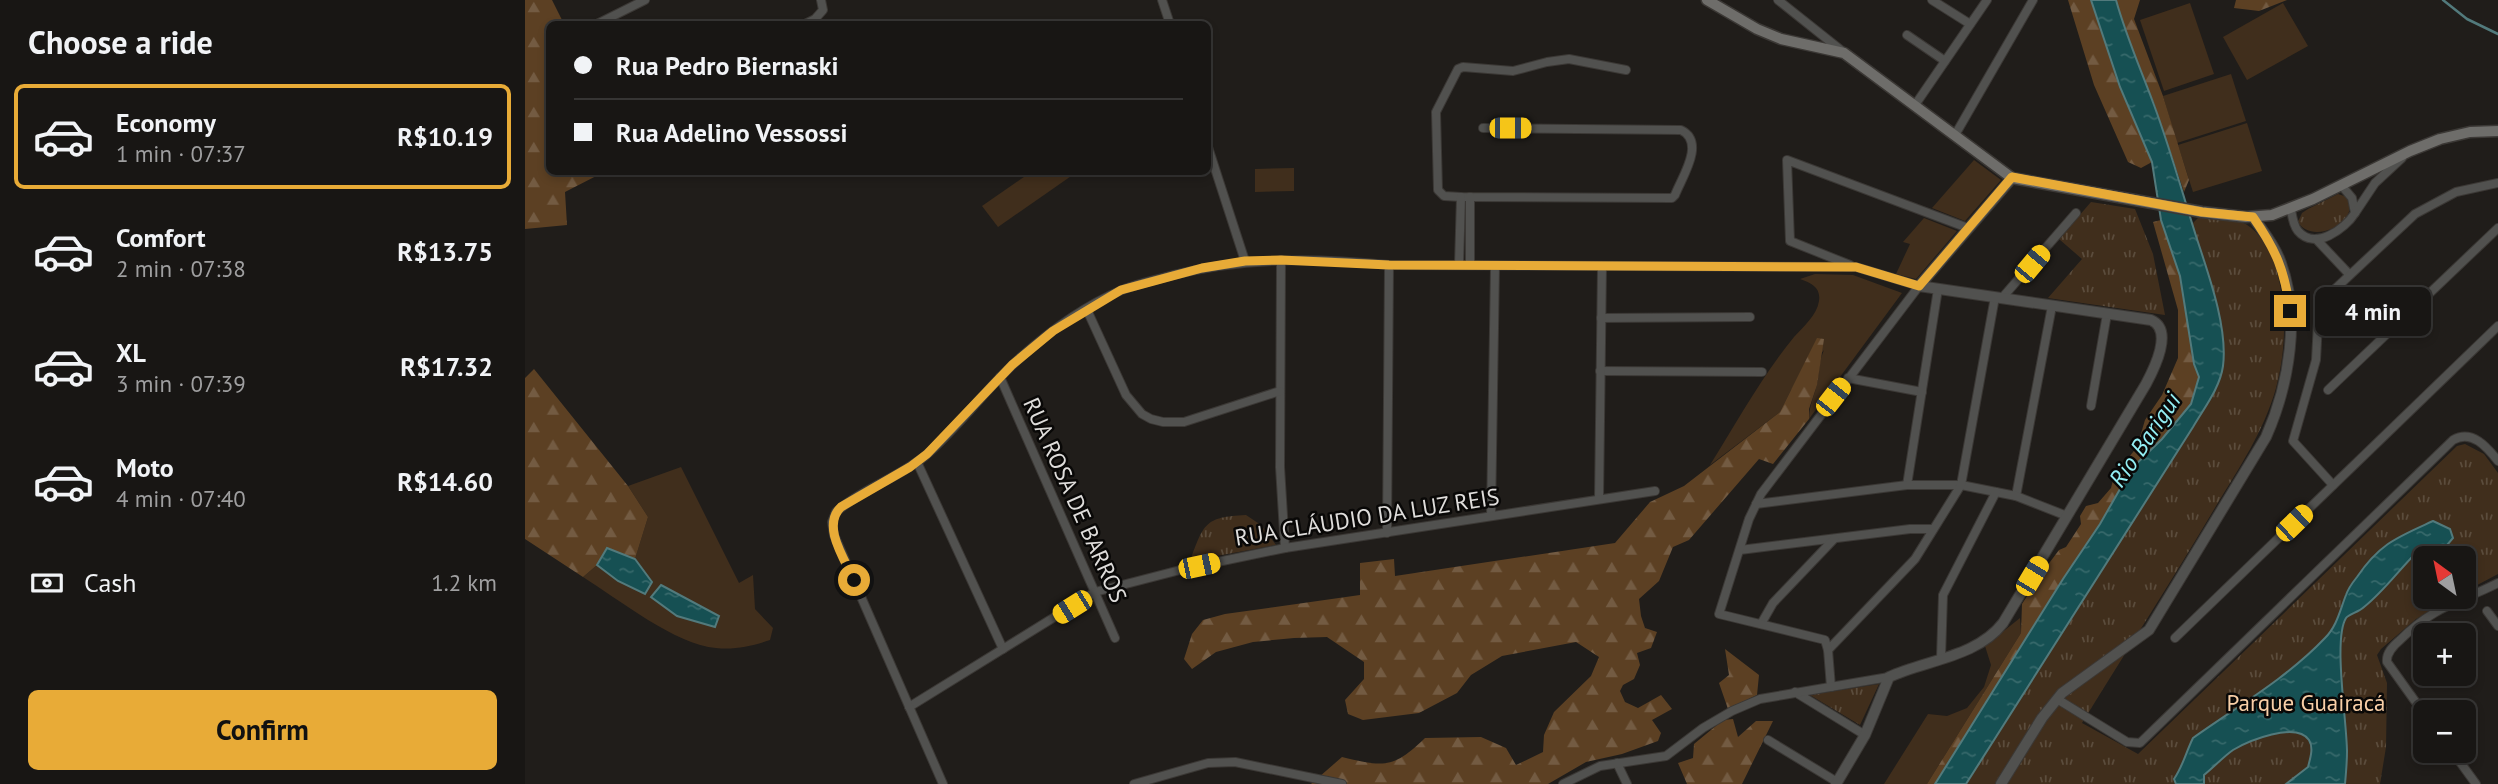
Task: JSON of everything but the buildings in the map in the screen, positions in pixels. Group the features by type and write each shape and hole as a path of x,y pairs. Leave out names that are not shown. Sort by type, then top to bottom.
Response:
{"main road":[{"path":"1707,0 1781,39 1844,53 2012,177 2202,212 2253,217 2272,215 2342,186 2410,151 2454,135 2498,131"}],"street":[{"path":"603,21 645,0"},
{"path":"811,21 823,10 821,0"},
{"path":"1162,0 1169,21"},
{"path":"1777,0 1844,53"},
{"path":"1932,0 1971,24"},
{"path":"1915,105 1987,0"},
{"path":"1955,135 2033,0"},
{"path":"1907,35 1945,61"},
{"path":"1483,128 1677,129 1686,132 1693,148 1675,195 1667,199 1466,198 1444,196 1439,190 1436,112 1458,69 1463,67 1513,71 1546,62 1569,60 1626,70"},
{"path":"2316,239 2339,229 2355,213 2375,183 2410,151"},
{"path":"1211,156 1245,261"},
{"path":"1563,784 1589,769 1666,756 1703,728 1760,699 1889,677 1978,644 1997,630 2152,373 2159,351 2161,330 2158,324 2151,320 1919,286 1856,267 1790,241 1787,160 1968,228"},
{"path":"1831,687 1827,643 1822,638 1719,614 1739,550 1756,504 1768,483 1919,286 2012,177"},
{"path":"2333,485 2293,441 2316,359 2319,304 2414,214 2456,192 2498,183"},
{"path":"2342,186 2351,198 2355,213"},
{"path":"1459,265 1466,198"},
{"path":"1466,198 1469,265"},
{"path":"2291,209 2299,232 2316,239 2349,274"},
{"path":"1828,650 1915,559 1961,485 1999,298 2076,213"},
{"path":"2001,784 2057,699 2076,682 2149,630 2252,464 2273,422 2288,364 2290,311 2287,285 2278,257 2253,217"},
{"path":"2327,390 2498,228"},
{"path":"1281,260 1280,484 1285,548"},
{"path":"943,784 834,535 833,517 841,507 917,462 1000,377 1037,344 1087,310 1135,285 1202,268 1245,261 1389,265 1856,267"},
{"path":"1387,533 1389,265"},
{"path":"1491,516 1495,265"},
{"path":"1599,499 1602,266"},
{"path":"1907,485 1938,289"},
{"path":"2017,496 2052,306"},
{"path":"1087,310 1126,395 1142,414 1151,419 1184,422 1280,391"},
{"path":"2091,406 2107,314"},
{"path":"1601,318 1750,317"},
{"path":"2175,638 2498,326"},
{"path":"1600,371 1762,372"},
{"name":"RUA ROSA DE BARROS","path":"1000,377 1115,638"},
{"path":"1848,378 1922,392"},
{"path":"2057,699 2127,742 2140,743 2453,440 2466,436 2478,440 2498,461"},
{"path":"917,462 1003,649"},
{"path":"1756,504 1907,485 1961,485 2017,496 2067,516"},
{"name":"RUA CLÁUDIO DA LUZ REIS","path":"909,707 1095,592 1174,571 1285,548 1655,491"},
{"path":"1941,659 1943,595 1996,492"},
{"path":"1739,550 1910,529 1933,529"},
{"path":"1761,624 1773,603 1834,538"},
{"path":"2414,700 2386,660 2395,645 2428,615 2498,583"},
{"path":"2487,611 2498,626"},
{"path":"1768,740 1837,783 1865,735 1889,677"},
{"path":"1795,692 1865,735"},
{"path":"1134,784 1207,763 1235,762 1342,784"},
{"path":"1617,763 1627,784"},
{"path":"2461,763 2476,784"}],"green space":[{"path":"525,0 552,0 562,21 546,21 546,175 598,175 565,192 567,225 525,229"},
{"path":"2068,0 2091,0 2120,87 2152,162 2141,168 2128,162 2094,85"},
{"path":"2116,0 2140,0 2134,19 2163,96 2189,180 2184,192 2154,103 2125,32"},
{"path":"2236,0 2287,0 2259,11 2234,8"},
{"path":"2190,3 2214,74 2164,91 2140,20"},
{"path":"2283,3 2308,46 2247,80 2223,37"},
{"path":"2231,74 2246,121 2177,143 2163,96"},
{"path":"2247,123 2262,171 2193,192 2178,145"},
{"path":"1974,160 2001,180 1965,221 1932,208"},
{"path":"1294,168 1294,191 1255,192 1255,169"},
{"path":"1027,175 1073,175 998,227 982,206"},
{"path":"2338,194 2347,197 2350,206 2348,215 2342,222 2333,228 2314,232 2305,229 2298,222 2302,213"},
{"path":"2091,202 2135,209 2153,254 2165,315 2048,298 2082,259 2059,239"},
{"name":"Parque Guairacá","path":"2199,217 2226,218 2241,222 2254,230 2268,250 2280,286 2284,330 2276,388 2250,449 2082,723 2138,754 2457,446 2465,444 2484,454 2498,473 2498,574 2476,586 2476,546 2413,546 2413,609 2433,609 2416,619 2377,655 2387,683 2386,747 2380,784 1966,784 2193,427 2223,363 2220,326 2208,273 2192,224"},
{"path":"1924,218 1957,231 1916,279 1896,274 1910,244 1903,242"},
{"path":"2161,220 2180,276 2194,364 2199,377 2191,404 2162,439 2132,468 2100,524 1935,784 1927,784 2021,633 2022,604 2059,550 2066,547 2081,524 2080,516 2086,506 2098,503 2111,488 2114,476 2137,447 2145,420 2162,395 2178,358 2178,310 2153,222"},
{"path":"1815,274 1853,275 1902,293 1809,419 1824,350 1791,390 1780,412 1710,465 1771,367 1816,311 1819,301 1817,289 1800,279"},
{"path":"1817,338 1824,339 1809,419 1773,464 1759,459 1689,540 1673,547 1659,581 1639,599 1645,628 1657,632 1651,648 1637,653 1640,665 1634,679 1623,685 1620,691 1625,702 1638,708 1661,695 1672,709 1652,720 1661,733 1658,741 1622,754 1586,762 1548,784 1311,784 1342,757 1368,763 1387,763 1404,755 1425,738 1481,737 1506,748 1516,765 1543,752 1544,735 1554,712 1591,676 1599,657 1576,642 1502,656 1471,675 1457,693 1419,713 1363,720 1348,714 1345,700 1364,679 1364,662 1327,637 1253,642 1216,652 1192,669 1184,659 1192,634 1203,620 1225,614 1360,595 1360,563 1394,559 1395,576 1615,543 1650,502 1684,486 1780,412"},
{"path":"534,369 628,486 648,517 635,559 607,548 597,565 583,577 525,539 525,378"},
{"path":"681,467 739,583 753,575 755,609 773,628 770,640 730,648 700,645 648,620 583,577 597,565 618,581 652,582 635,559 648,517 628,486"},
{"path":"1246,515 1261,525 1276,545 1190,561 1207,525 1221,518"},
{"path":"2020,618 2021,633 1927,784 1884,784 1928,714 1947,716 1967,708 1984,687 1991,665 1985,646"},
{"path":"1725,649 1759,675 1757,695 1728,709 1719,683 1729,675"},
{"path":"1879,684 1860,725 1810,695"},
{"path":"1733,719 1738,737 1756,721 1773,721 1742,784 1687,784 1678,763 1693,758 1694,744 1723,720"}],"water":[{"path":"2091,0 2116,0 2154,105 2216,300 2223,334 2223,366 2219,382 2207,405 1966,784 1935,784 2100,524 2132,468 2162,439 2191,404 2199,377 2194,364 2180,276 2161,220 2152,162 2120,87"},
{"path":"2433,521 2450,529 2453,538 2446,546 2413,546 2413,556 2384,588 2362,609 2346,618 2341,644 2347,752 2345,784 2286,784 2308,767 2311,746 2303,735 2283,732 2249,742 2233,750 2204,775 2204,784 2176,784 2174,779 2193,738 2278,679 2325,638 2338,618 2349,588 2365,565 2400,537"},
{"path":"607,548 635,559 652,582 645,594 618,581 597,565"},
{"path":"661,585 719,616 715,627 677,616 651,597"}],"waterway":[{"path":"2443,0 2467,19 2498,34"}],"route":[{"path":"854,580 832,528 833,517 841,507 901,473 927,454 1021,356 1053,331 1121,290 1202,268 1245,261 1281,260 1389,265 1856,267 1919,286 2012,177 2202,212 2253,217 2278,257 2287,285 2290,311"}],"water label":[{"name":"Rio Barigui","path":"2145,440"}]}
